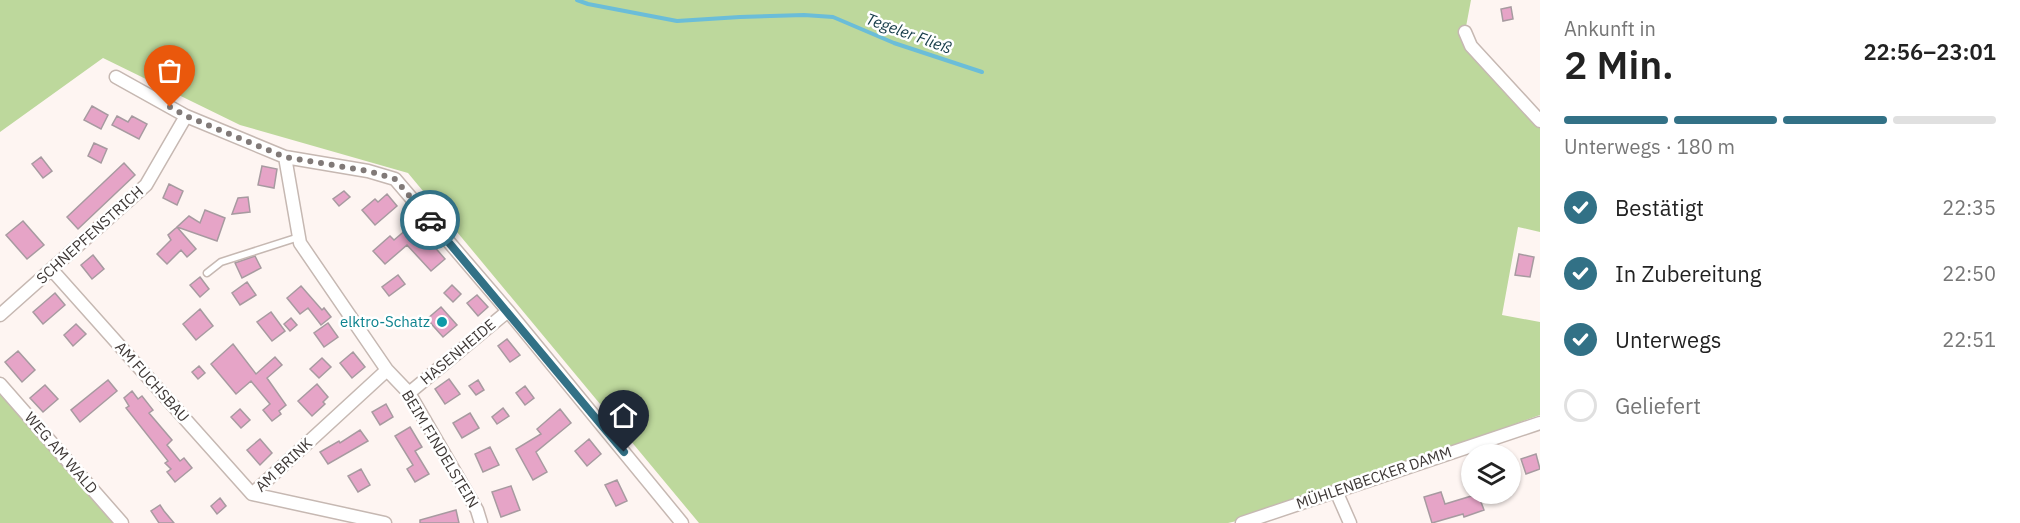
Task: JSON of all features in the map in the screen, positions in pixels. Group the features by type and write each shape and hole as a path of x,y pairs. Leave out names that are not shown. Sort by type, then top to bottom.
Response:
{"street":[{"path":"1465,32 1472,46 1540,121"},
{"path":"116,77 186,116 285,157 368,171 395,179 508,311 682,523"},
{"name":"SCHNEPFENSTRICH","path":"0,315 146,185 186,116"},
{"name":"BEIM FINDELSTEIN","path":"285,157 300,243 387,370 409,393 477,510 481,523"},
{"name":"AM FUCHSBAU","path":"52,270 252,494"},
{"name":"HASENHEIDE","path":"409,393 508,311"},
{"name":"AM BRINK","path":"252,494 387,370"},
{"name":"WEG AM WALD","path":"0,384 122,523"},
{"name":"MÜHLENBECKER DAMM","path":"1242,523 1540,423"},
{"path":"1336,491 1350,523"},
{"name":"AM BRINK","path":"252,494 385,523"}],"lane":[{"path":"207,273 221,262 299,237"}],"green space":[{"path":"0,0 1471,0 1465,32 1540,121 1540,232 1518,227 1502,315 1540,322 1540,415 1275,512 1228,523 699,523 408,173 240,125 103,58 0,132"},
{"path":"0,393 114,523 0,523"}],"building":[{"path":"1511,7 1513,19 1503,21 1501,9"},
{"path":"92,106 108,115 101,129 84,120"},
{"path":"117,116 128,122 132,116 147,124 139,139 112,125"},
{"path":"94,143 107,149 101,163 88,156"},
{"path":"41,157 52,171 43,178 32,164"},
{"path":"124,163 135,175 78,229 67,217"},
{"path":"262,166 277,169 274,188 258,185"},
{"path":"169,184 183,191 177,205 163,198"},
{"path":"344,191 350,197 339,206 333,199"},
{"path":"387,194 397,206 375,225 362,210 375,199 378,202"},
{"path":"248,197 250,212 232,214 238,198"},
{"path":"205,210 225,218 217,241 177,227 189,216 200,223"},
{"path":"23,221 44,245 27,259 6,235"},
{"path":"414,223 445,259 431,271 407,245 385,264 373,251 390,236 394,240"},
{"path":"177,227 196,249 187,257 181,250 167,264 157,254 171,240 168,235"},
{"path":"1519,254 1534,257 1530,277 1515,275"},
{"path":"93,255 104,269 92,279 81,265"},
{"path":"255,256 261,268 242,278 235,263"},
{"path":"398,275 405,284 389,296 382,287"},
{"path":"200,277 209,289 200,297 190,285"},
{"path":"247,282 256,295 240,305 232,293"},
{"path":"452,285 461,294 453,302 444,293"},
{"path":"301,286 331,317 321,325 308,308 300,314 287,298"},
{"path":"55,293 65,305 43,324 33,312"},
{"path":"477,295 488,307 478,316 467,303"},
{"name":"elktro-Schatz","path":"441,307 457,325 443,337 427,319"},
{"path":"200,309 213,326 196,340 183,324"},
{"path":"271,312 285,331 272,341 257,322"},
{"path":"291,318 297,325 290,331 284,324"},
{"path":"328,323 338,337 324,347 314,333"},
{"path":"76,324 86,334 73,346 64,335"},
{"path":"507,339 520,355 510,362 498,346"},
{"path":"233,344 256,374 275,357 282,365 267,378 286,405 279,411 281,414 272,421 263,410 270,404 251,381 236,394 211,364"},
{"path":"18,351 35,370 22,382 5,362"},
{"path":"353,352 365,367 352,378 340,363"},
{"path":"322,358 331,367 319,378 310,369"},
{"path":"199,366 205,373 198,379 192,372"},
{"path":"449,379 460,394 445,404 435,389"},
{"path":"108,380 117,391 80,422 71,410"},
{"path":"478,380 484,390 476,395 469,386"},
{"path":"317,384 328,397 323,402 325,404 312,416 298,401"},
{"path":"45,385 58,399 43,412 30,398"},
{"path":"525,386 534,398 525,405 516,393"},
{"path":"132,391 138,399 142,396 153,410 149,413 172,440 167,445 180,461 184,458 192,468 175,482 167,472 171,469 165,463 168,461 126,408 129,406 124,398"},
{"path":"386,404 393,417 380,425 372,412"},
{"path":"503,408 509,416 497,424 492,417"},
{"path":"240,409 250,420 241,428 231,417"},
{"path":"560,409 571,423 536,452 547,472 533,480 516,449 541,434 537,429"},
{"path":"470,413 479,428 462,438 453,423"},
{"path":"410,427 422,447 415,451 429,474 415,482 407,469 413,465 395,436"},
{"path":"360,430 368,441 328,464 320,452"},
{"path":"260,439 272,453 260,465 247,450"},
{"path":"589,439 601,454 587,466 575,451"},
{"path":"490,447 499,465 483,472 475,454"},
{"path":"1536,454 1540,469 1526,474 1521,459"},
{"path":"361,469 370,485 358,492 348,476"},
{"path":"617,480 627,501 616,506 605,485"},
{"path":"511,486 520,510 501,517 492,492"},
{"path":"1441,492 1445,504 1461,499 1461,504 1482,504 1484,510 1464,517 1463,514 1432,523 1424,497"},
{"path":"220,498 226,506 217,514 211,506"},
{"path":"160,505 174,523 159,523 151,511"},
{"path":"456,510 459,523 420,523 420,520"}],"waterway":[{"name":"Tegeler Fließ","path":"577,0 677,21 804,15 833,17 894,43 982,72"}],"way so far":[{"path":"170,107 186,116 285,157 368,171 395,179 430,220"}],"place":[{"name":"elktro-Schatz","path":"442,322"}],"route":[{"path":"430,220 624,452"}]}
